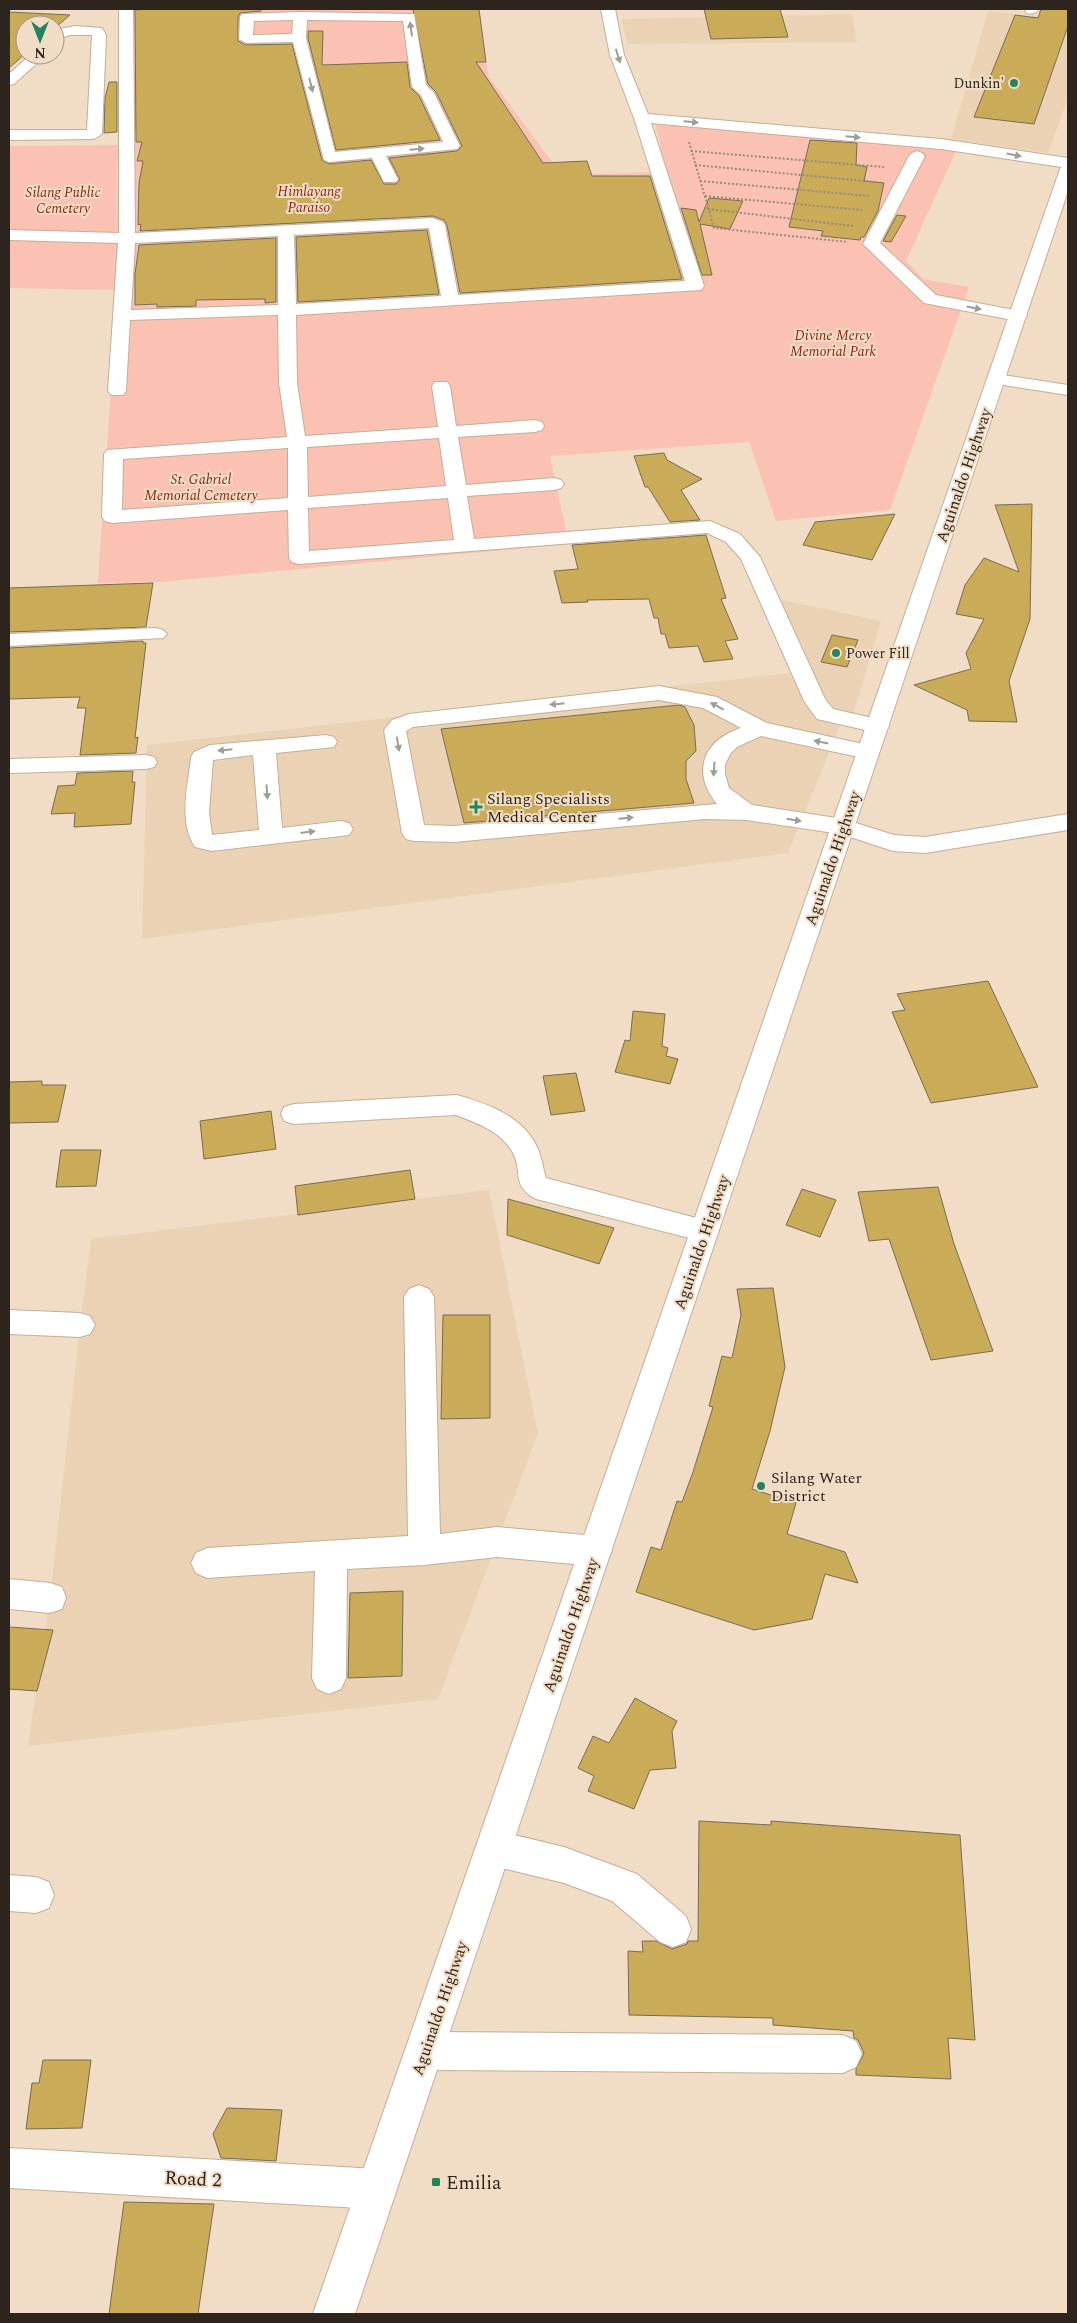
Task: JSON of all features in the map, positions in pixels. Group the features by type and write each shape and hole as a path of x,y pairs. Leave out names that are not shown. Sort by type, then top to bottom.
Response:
{"street":[{"path":"117,391 127,238 126,9"},
{"path":"123,315 287,310 695,286 642,118 617,55 608,9"},
{"path":"299,38 246,39 248,17 275,13 300,16 409,17 419,87 427,93 452,146 329,157 299,38 300,16"},
{"path":"9,135 94,134 99,35 97,31 89,30 70,30 65,32"},
{"path":"9,81 27,65"},
{"path":"642,118 950,145 1068,170"},
{"path":"378,153 390,179"},
{"name":"Aguinaldo Highway","path":"334,2314 1068,170"},
{"path":"902,184 871,244 930,300 1020,309"},
{"path":"9,235 127,238 286,229 437,225 450,300"},
{"path":"286,229 288,383 297,442 300,558 710,527 733,538 750,557 815,701 825,714 878,726"},
{"path":"996,379 1068,390"},
{"path":"441,386 465,546"},
{"path":"535,426 114,454 112,517 554,484"},
{"path":"9,640 156,634"},
{"path":"868,752 760,729 709,702 659,693 409,721 400,725 395,730 414,833 454,834 705,812 746,812 843,827 893,844 925,845 1068,822"},
{"path":"746,812 726,799 714,782 712,765 721,749 737,737 760,729"},
{"path":"326,742 210,752 202,757 199,835 203,841 212,842 341,829"},
{"path":"264,747 271,837"},
{"path":"9,766 146,762"},
{"path":"294,1114 457,1105 490,1117 508,1130 524,1147 530,1163 531,1176 536,1186 546,1191 704,1231"},
{"path":"419,1297 424,1550"},
{"path":"9,1322 80,1325"},
{"path":"208,1563 424,1550 498,1542 596,1551"},
{"path":"329,1678 330,1555"},
{"path":"9,1594 50,1598"},
{"path":"494,1848 564,1865 624,1887 673,1929"},
{"path":"424,2051 843,2054"},
{"name":"Road 2","path":"9,2168 377,2188"}],"path":[{"path":"687,136 714,228 871,244"},
{"path":"691,150 902,184"},
{"path":"695,165 902,184"},
{"path":"700,180 902,184"},
{"path":"704,196 902,184"},
{"path":"708,209 879,229"}],"shaded area":[{"path":"1067,9 1068,98 1048,153 951,139 988,11 1063,19"},
{"path":"852,14 857,42 628,44 621,19"},
{"name":"Power Fill","path":"777,599 881,621 853,715 835,712 826,704"},
{"name":"Silang Specialists Medical Center","path":"790,673 808,705 819,718 840,726 788,853 142,939 147,745"},
{"path":"489,1190 538,1433 438,1699 28,1746 50,1598 91,1239"}],"green space":[{"path":"124,9 476,9 489,77 562,175 667,172 655,123 957,149 906,261 923,279 969,287 890,510 776,521 749,442 550,456 569,544 160,582 98,583 110,404 114,290 9,288 9,146 118,145 114,281"}],"building":[{"path":"261,9 261,11 240,13 238,17 238,41 246,45 292,44 322,160 329,164 371,160 384,184 396,184 400,180 389,158 457,151 462,146 436,92 428,84 413,9 479,9 486,62 476,62 543,163 587,161 592,176 650,176 682,279 460,293 447,225 444,220 433,216 140,231 141,224 138,225 139,183 143,161 137,161 142,142 136,142 135,10"},
{"path":"704,9 780,9 788,37 711,39"},
{"path":"1041,9 1068,9 1068,26 1034,124 974,117 1015,15 1038,18"},
{"path":"9,12 70,15 65,19 65,15 15,15 15,63 9,68"},
{"path":"308,31 323,31 322,65 407,62 410,87 419,96 440,140 336,150 308,38"},
{"path":"109,82 117,82 117,132 104,133 105,98"},
{"path":"810,140 857,143 856,165 867,167 864,181 884,183 878,211 864,237 861,237 860,240 821,236 823,231 789,227"},
{"path":"709,198 743,201 730,229 700,224 712,275 702,275 681,208 696,210 699,222"},
{"path":"897,215 906,216 891,242 883,241"},
{"path":"427,230 439,294 298,302 296,237"},
{"path":"276,238 276,302 265,303 265,299 196,300 196,306 157,307 157,304 135,305 135,274 139,245"},
{"path":"664,453 667,460 702,479 681,490 700,520 670,522 648,487 645,487 634,456"},
{"path":"1032,504 1030,619 1009,681 1017,722 969,721 967,710 914,685 971,669 966,653 984,619 956,614 965,585 984,558 1019,572 995,505"},
{"path":"895,514 872,560 803,545 815,522"},
{"path":"706,535 726,598 721,599 738,639 725,641 733,659 704,662 698,646 669,648 665,634 661,634 658,618 654,618 649,599 587,600 588,602 562,603 554,571 578,569 572,545"},
{"path":"153,583 146,627 9,632 9,588"},
{"path":"832,635 858,640 847,667 821,662"},
{"path":"143,641 143,643 146,643 135,738 138,737 136,753 80,755 86,708 77,708 80,697 9,699 9,648"},
{"path":"679,705 685,707 694,725 696,751 686,761 686,779 694,803 464,823 441,729"},
{"path":"133,771 132,782 135,782 131,824 74,827 75,813 51,814 58,786 75,785 77,773"},
{"path":"988,981 1038,1087 931,1103 892,1012 905,1010 897,994"},
{"path":"633,1011 665,1014 662,1046 668,1048 666,1056 678,1059 670,1084 615,1072 625,1040 630,1041"},
{"path":"576,1073 585,1111 551,1115 543,1076"},
{"path":"42,1081 42,1085 66,1085 58,1122 9,1123 9,1082"},
{"path":"271,1111 276,1149 204,1159 200,1121"},
{"path":"61,1150 101,1150 96,1186 56,1187"},
{"path":"410,1170 415,1199 298,1215 295,1186"},
{"path":"938,1187 954,1244 993,1351 931,1360 889,1239 869,1241 858,1192"},
{"path":"802,1189 836,1200 820,1237 786,1225"},
{"path":"508,1199 614,1228 599,1264 507,1235"},
{"path":"773,1288 785,1367 770,1431 752,1489 796,1503 787,1534 845,1552 858,1583 825,1574 812,1619 754,1630 636,1592 651,1547 661,1550 677,1501 682,1502 693,1472 713,1407 709,1406 722,1356 732,1358 741,1315 737,1289"},
{"path":"443,1315 490,1315 490,1418 441,1419"},
{"path":"403,1591 402,1676 348,1678 350,1593"},
{"path":"9,1627 53,1630 37,1691 9,1689"},
{"path":"635,1698 677,1721 672,1731 676,1768 650,1770 634,1809 588,1791 594,1776 578,1768 593,1736 609,1743"},
{"path":"699,1821 771,1825 771,1821 960,1835 975,2040 948,2038 951,2079 856,2075 856,2069 864,2053 858,2040 854,2038 853,2031 773,2025 773,2018 629,2015 628,1951 643,1952 642,1941 656,1941 672,1949 687,1944 688,1941 698,1941"},
{"path":"43,2060 91,2060 82,2128 26,2129 32,2083 39,2083"},
{"path":"227,2108 282,2110 276,2161 221,2158 213,2134"},
{"path":"124,2202 214,2204 198,2314 109,2314"}],"place":[{"name":"Dunkin'","path":"1014,83"},
{"name":"Power Fill","path":"836,653"},
{"name":"Silang Specialists Medical Center","path":"476,807"},
{"name":"Silang Water District","path":"761,1486"},
{"name":"Emilia","path":"436,2182"}],"park label":[{"name":"Silang Public Cemetery","path":"63,200"},
{"name":"Himlayang Paraiso","path":"309,200"},
{"name":"Divine Mercy Memorial Park","path":"833,344"},
{"name":"St. Gabriel Memorial Cemetery","path":"201,488"}]}
